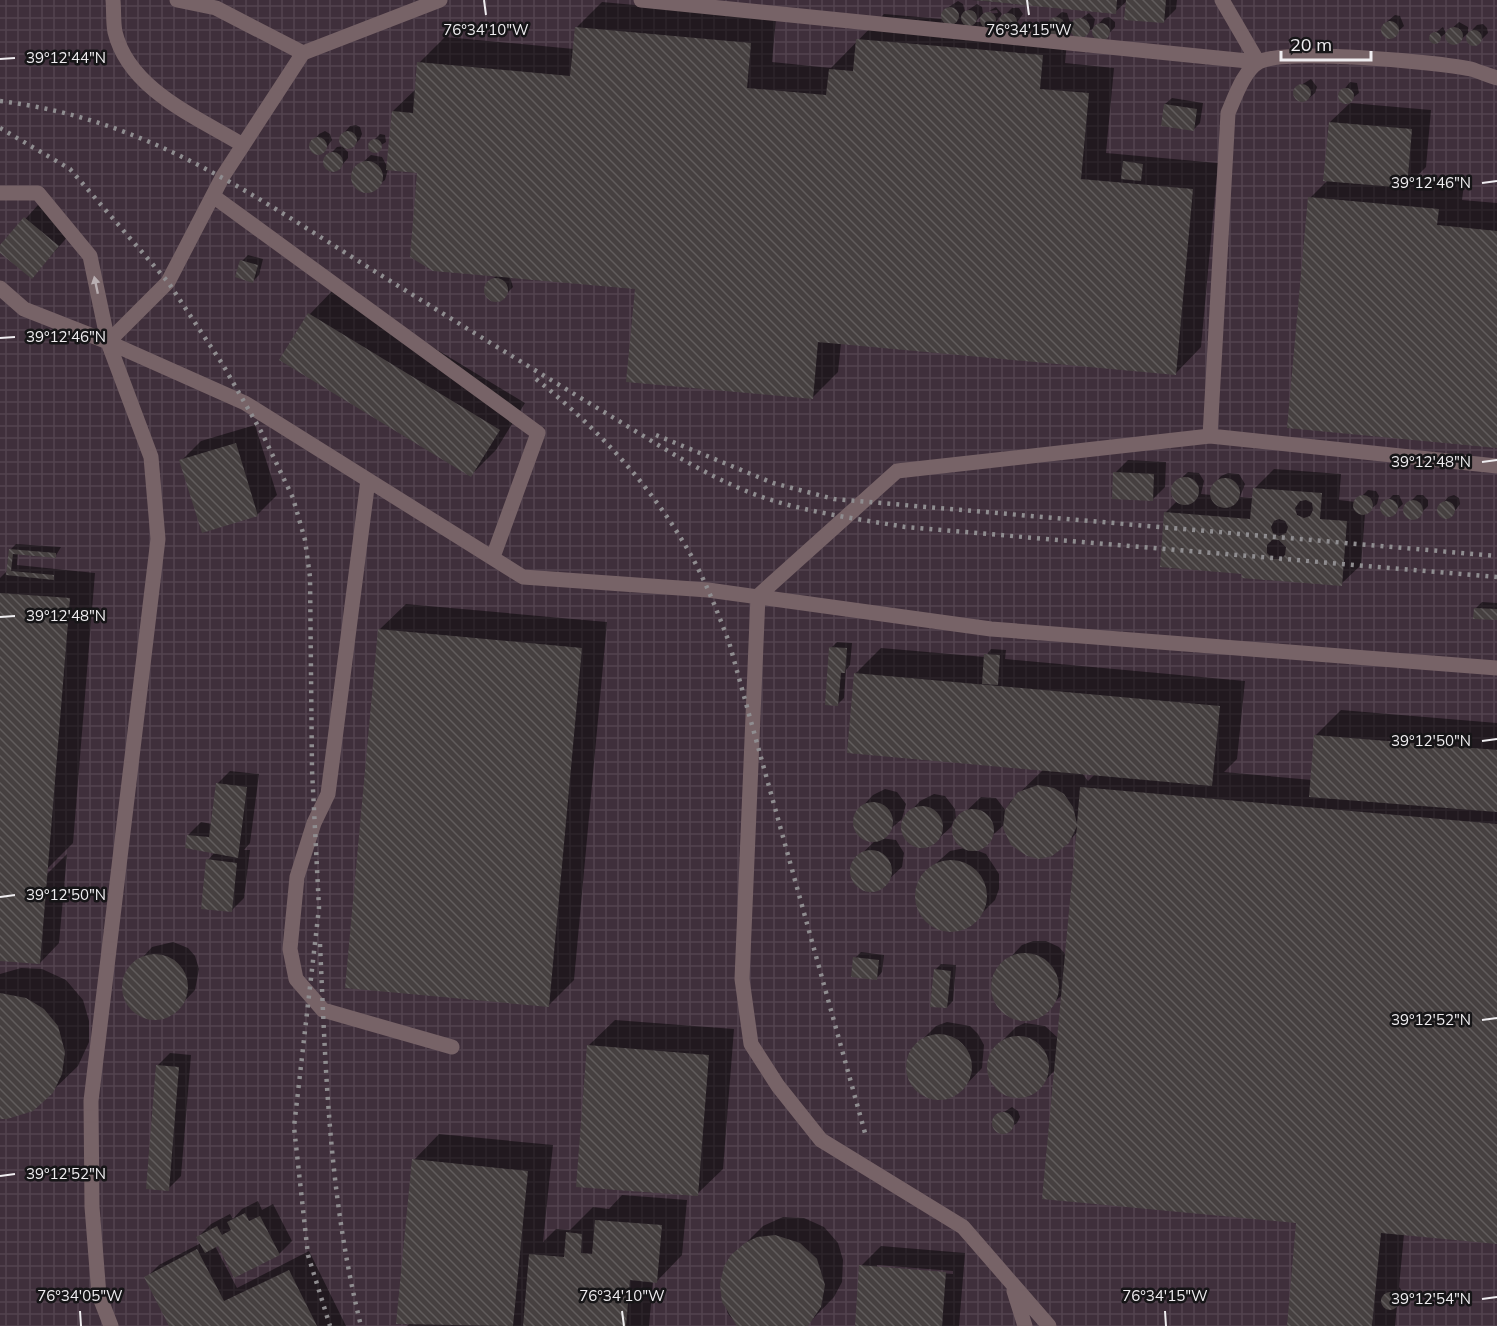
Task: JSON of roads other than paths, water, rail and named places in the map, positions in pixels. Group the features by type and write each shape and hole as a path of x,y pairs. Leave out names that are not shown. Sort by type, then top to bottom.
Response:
{"lane":[{"path":"113,0 115,33 129,61 148,86 243,145"},
{"path":"177,0 216,9 303,53"},
{"path":"108,342 168,282 213,196 243,145 303,53 440,0"},
{"path":"641,0 1258,62 1287,55 1412,62 1471,69 1497,78"},
{"path":"1222,0 1258,62"},
{"path":"1210,436 1228,112 1242,84 1258,62"},
{"path":"0,193 38,193 90,256 108,342 151,457 158,539 91,1101 92,1207 99,1295 111,1326"},
{"path":"213,196 538,433 493,557"},
{"path":"0,288 24,309 108,342 245,403 523,577 708,590 991,629 1497,668"},
{"path":"1049,1326 1013,1288 963,1227 821,1140 778,1086 751,1044 742,979 758,596 897,471 1210,436 1497,466"},
{"path":"368,480 328,794 314,823 297,877 290,950 296,980 323,1010 452,1047"},
{"path":"1013,1288 1025,1326"}],"railway":[{"path":"0,101 53,110 103,124 195,163 283,213 666,449 724,481 765,498 817,512 905,527 1497,577"},
{"path":"0,128 70,169 168,282 223,365 262,433 293,498 305,540 310,577 312,770 319,908 294,1127 308,1255 330,1326"},
{"path":"536,379 580,417 639,479 673,525 700,572 729,642 865,1133"},
{"path":"656,435 773,483 834,499 1497,556"},
{"path":"320,944 327,1089 336,1183 350,1278 361,1326"}]}
